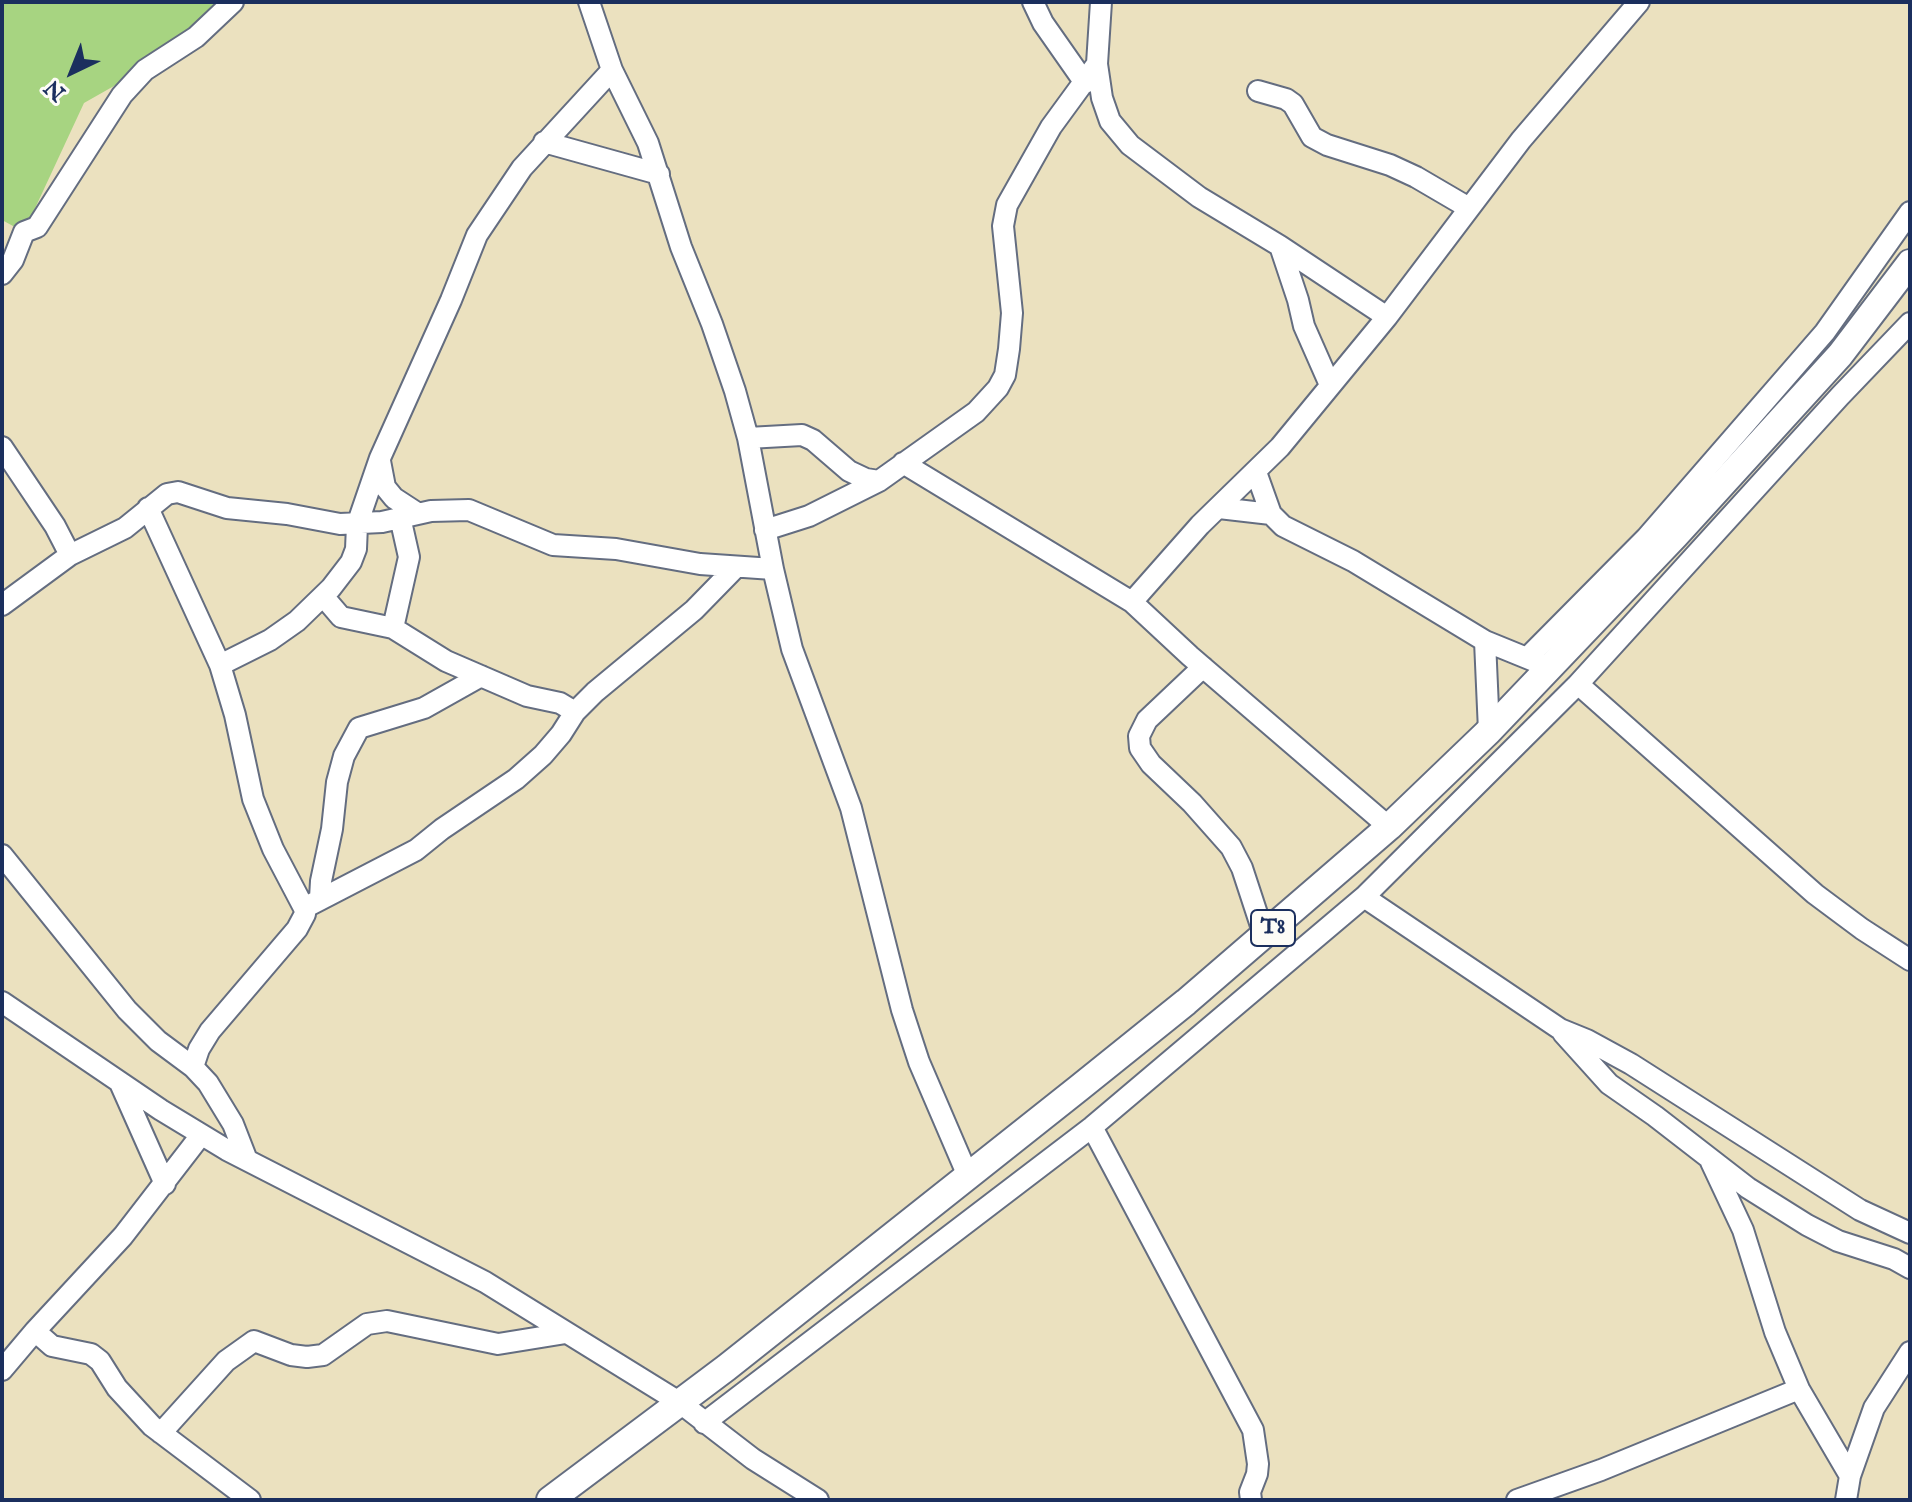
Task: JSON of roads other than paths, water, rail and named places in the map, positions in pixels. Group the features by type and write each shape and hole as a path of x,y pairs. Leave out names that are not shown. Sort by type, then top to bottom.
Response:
{"main road":[{"name":"T8","path":"550,1500 726,1368 1174,1011 1389,827 1489,731 1539,663 1676,535 1840,355 1910,263"}],"street":[{"path":"6,266 24,232 37,227 122,95 145,70 196,37 233,2"},
{"path":"589,2 612,70 642,129 681,247 712,324 748,438 792,649 851,808 902,1010 919,1062 968,1176"},
{"path":"1033,2 1043,23 1085,83"},
{"path":"1101,2 1097,64 1102,98 1110,121 1130,145 1199,197 1387,317"},
{"path":"1132,602 1200,525 1256,472 1330,385 1387,317 1539,118 1639,2"},
{"path":"765,530 809,516 879,481 976,412 998,388 1005,375 1012,313 1003,226 1007,205 1051,127 1097,64"},
{"path":"220,665 270,640 297,621 351,562 356,549 357,525 380,458 477,235 544,142 612,70"},
{"path":"1258,91 1293,104 1312,137 1327,145 1390,165 1469,208"},
{"path":"544,142 659,174"},
{"path":"1256,472 1271,514 1283,526 1383,578 1485,641 1539,663 1825,332 1910,212"},
{"path":"1280,246 1304,326 1330,385"},
{"path":"704,1423 1092,1127 1364,897 1578,684 1910,323"},
{"path":"748,438 802,435 813,440 849,471 879,481"},
{"path":"2,447 55,526 70,555"},
{"path":"380,458 385,487 408,515 409,557 393,628"},
{"path":"903,463 1132,602 1389,827"},
{"path":"2,605 70,555 125,528 167,494 178,492 227,508 357,525 408,515 469,510 553,545 616,549 736,567 773,569"},
{"path":"148,508 220,665 235,715 253,799 273,849 312,903"},
{"path":"1219,508 1271,514"},
{"path":"312,903 407,855 493,796 543,755 575,712 611,678 694,610 736,567"},
{"path":"323,596 341,617 393,628 446,661 527,696 560,703 575,712"},
{"path":"1485,641 1489,731"},
{"path":"1203,667 1147,720 1139,736 1140,748 1151,764 1192,803 1231,847 1242,868 1264,935"},
{"path":"193,1067 210,1031 297,929 312,903 321,881 332,829 337,782 344,756 359,728 424,708 481,676"},
{"path":"1578,684 1815,894 1910,960"},
{"path":"2,855 127,1010 158,1041 193,1067 219,1097 247,1160"},
{"path":"1364,897 1560,1029 1631,1064 1860,1210 1910,1233"},
{"path":"2,1002 201,1135 485,1282 679,1402 753,1459 818,1500"},
{"path":"1560,1029 1609,1084 1748,1188 1838,1241 1894,1259 1910,1268"},
{"path":"120,1083 165,1184"},
{"path":"1092,1127 1253,1430 1258,1464 1250,1492 1251,1500"},
{"path":"2,1370 123,1236 201,1135"},
{"path":"1710,1158 1743,1230 1775,1332 1799,1389 1850,1476"},
{"path":"161,1433 226,1361 254,1341 291,1355 307,1357 323,1355 367,1324 387,1321 498,1344 566,1333"},
{"path":"35,1331 52,1346 91,1354 100,1361 117,1388 161,1433 250,1500"},
{"path":"1846,1500 1850,1476 1874,1408 1910,1352"},
{"path":"1517,1500 1601,1470 1799,1389"},
{"path":"753,1459 788,1500"}]}
